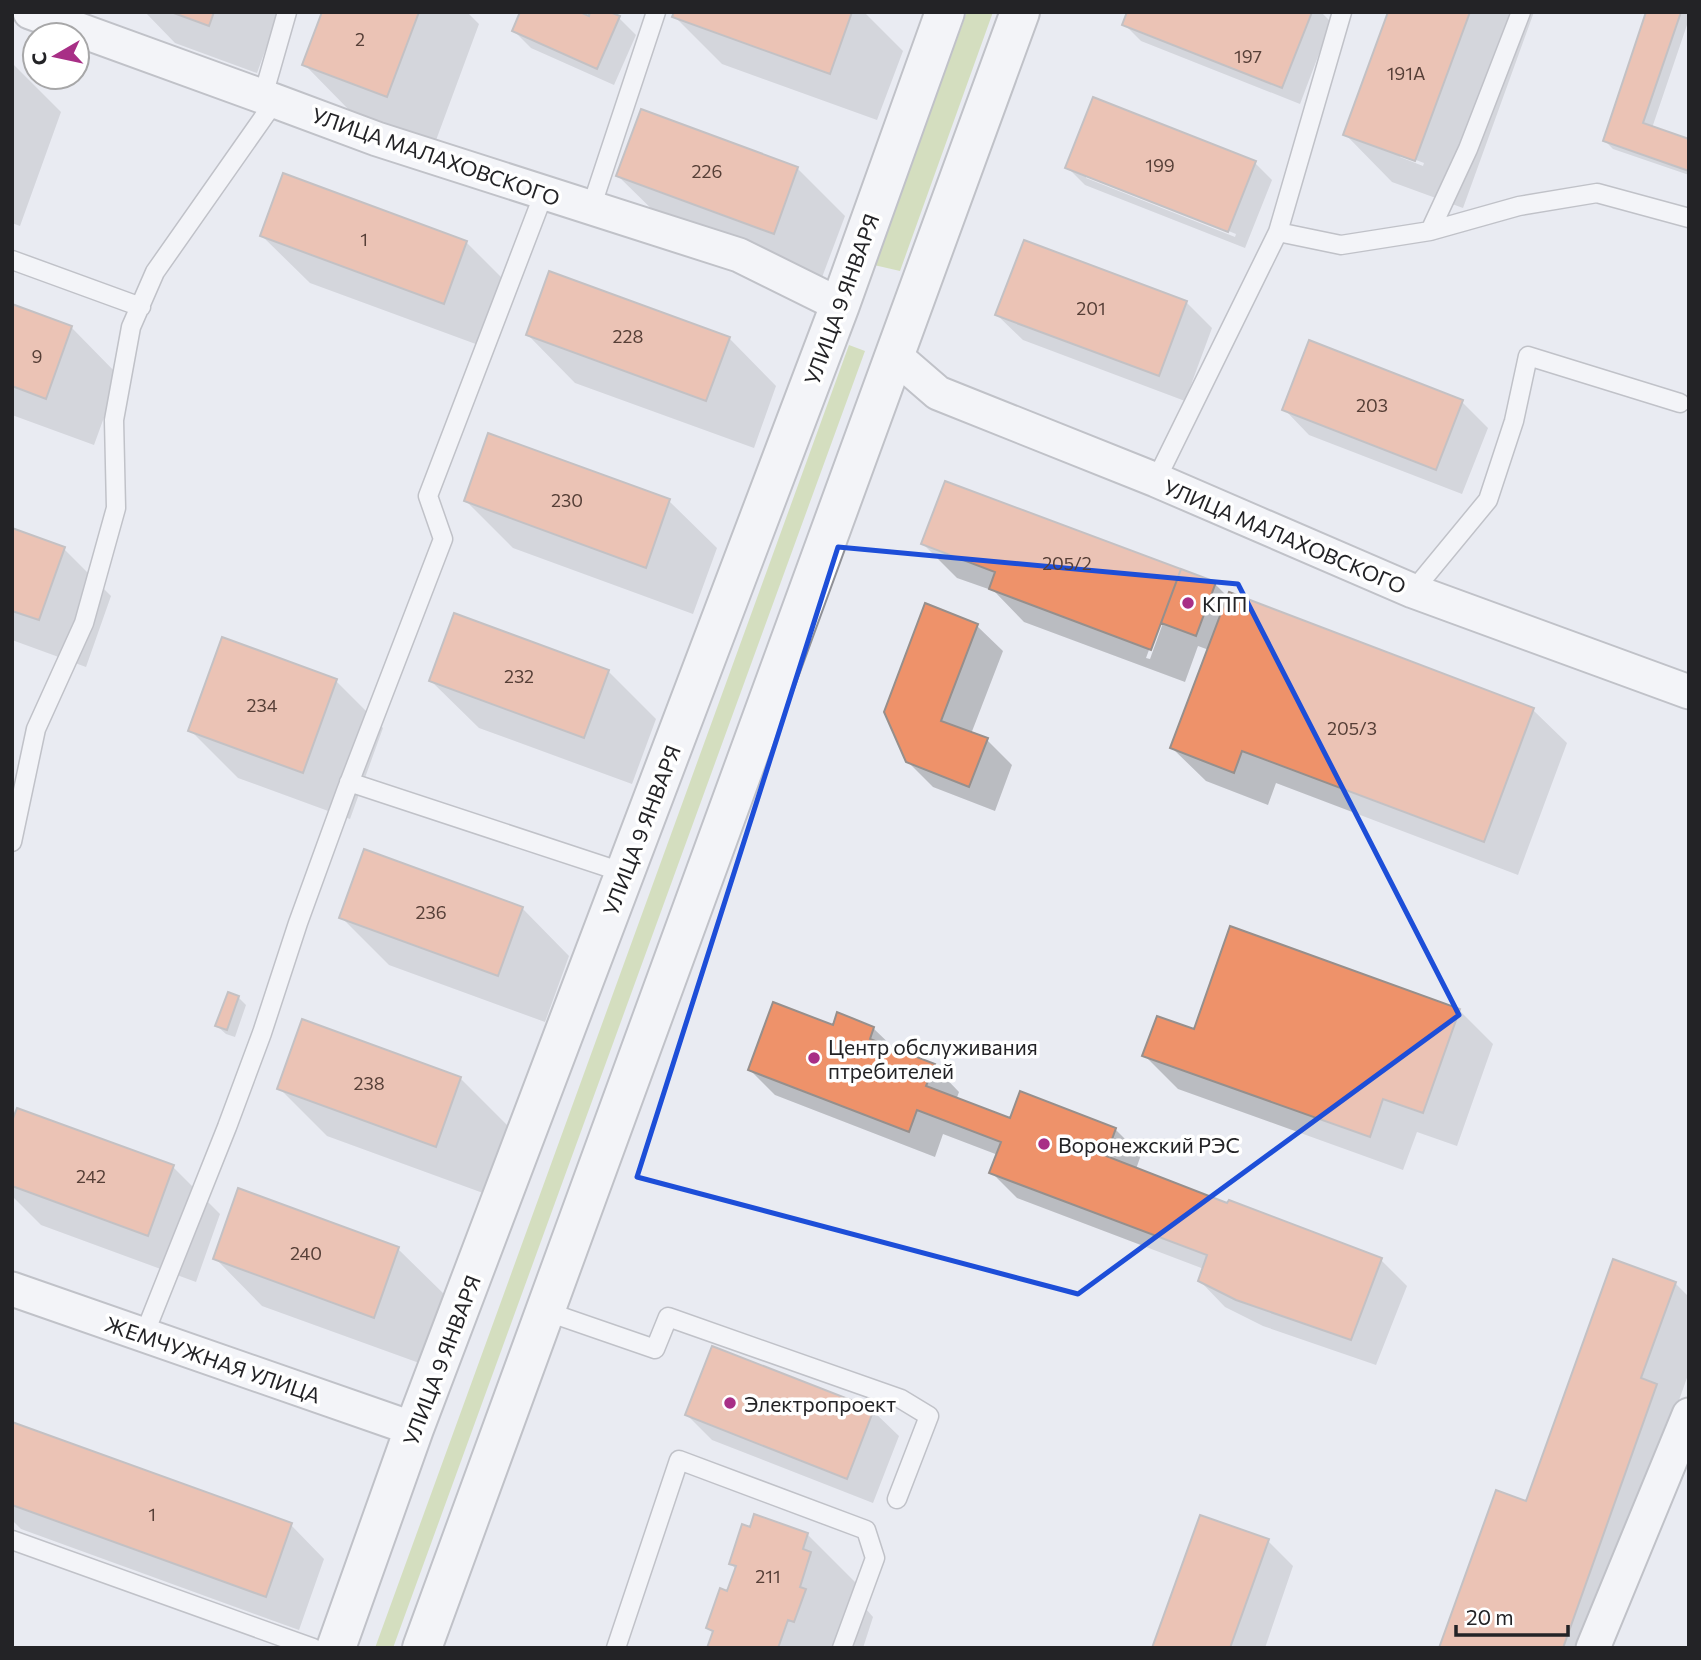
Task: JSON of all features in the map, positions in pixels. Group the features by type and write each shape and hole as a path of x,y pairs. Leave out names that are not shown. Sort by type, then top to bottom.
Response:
{"main road":[{"name":"УЛИЦА 9 ЯНВАРЯ","path":"337,1648 414,1429 840,305 945,12"},
{"path":"422,1648 1020,12"}],"street":[{"name":"УЛИЦА МАЛАХОВСКОГО","path":"30,12 377,139 739,255 840,305"},
{"name":"УЛИЦА МАЛАХОВСКОГО","path":"894,355 938,393 1156,480 1413,591 1687,688"},
{"name":"ЖЕМЧУЖНАЯ УЛИЦА","path":"12,1289 414,1429"},
{"path":"1593,1648 1689,1415"}],"lane":[{"path":"12,842 36,729 83,623 116,508 114,420 131,327 155,272 269,99 287,12"},
{"path":"591,208 656,12"},
{"path":"1156,480 1278,232 1342,12"},
{"path":"1430,231 1468,149 1521,12"},
{"path":"1278,232 1341,245 1430,231 1519,206 1597,192 1689,218"},
{"path":"144,1335 227,1128 349,782 443,539 428,496 544,193"},
{"path":"12,260 141,307"},
{"path":"1413,591 1488,500 1514,421 1528,356 1680,403"},
{"path":"349,782 625,873"},
{"path":"545,1311 655,1349 668,1317 901,1399 929,1416 898,1499"},
{"path":"616,1648 679,1460 866,1530 875,1558 842,1648"},
{"path":"12,1540 313,1648"}],"highlighted area":[{"path":"838,547 1238,584 1459,1015 1078,1294 637,1177"}],"green space":[{"path":"967,12 993,12 900,271 874,265"},
{"path":"849,345 865,351 393,1648 375,1648"}],"building":[{"path":"171,12 214,12 209,26"},
{"path":"322,12 419,12 387,97 302,65"},
{"path":"520,12 580,12 589,16 590,12 610,12 620,16 597,69 512,31"},
{"path":"674,12 852,12 830,74 672,17"},
{"path":"1127,12 1312,12 1282,88 1122,25"},
{"path":"1388,12 1470,12 1415,161 1343,135"},
{"path":"1646,12 1681,12 1643,123 1689,139 1689,171 1603,141"},
{"path":"1093,97 1256,161 1228,232 1065,168"},
{"path":"641,109 798,167 774,234 616,176"},
{"path":"283,173 467,241 444,304 260,236"},
{"path":"1024,240 1187,301 1159,376 995,315"},
{"path":"549,271 730,337 706,401 526,335"},
{"path":"12,304 72,326 46,399 12,386"},
{"path":"1309,340 1463,400 1436,470 1282,410"},
{"path":"488,433 670,499 646,568 464,501"},
{"path":"945,481 1181,569 1151,650 989,589 995,572 921,544"},
{"path":"12,528 65,547 39,620 12,611"},
{"name":"КПП","path":"1181,569 1216,582 1196,636 1161,623"},
{"path":"1229,592 1534,708 1484,842 1242,751 1234,773 1170,748"},
{"path":"925,603 978,624 941,721 988,738 969,787 906,762 884,712"},
{"path":"454,613 609,670 584,738 429,681"},
{"path":"222,637 337,679 303,773 188,731"},
{"path":"364,849 523,907 498,976 339,918"},
{"path":"1230,926 1460,1009 1423,1113 1383,1099 1370,1137 1142,1056 1157,1016 1194,1029"},
{"path":"228,992 239,996 227,1030 215,1026"},
{"path":"773,1002 833,1025 837,1012 874,1027 870,1039 935,1064 926,1086 1010,1118 1020,1091 1116,1128 1106,1156 1227,1203 1229,1200 1382,1258 1351,1340 1236,1300 1198,1281 1207,1255 989,1173 1001,1142 917,1110 909,1132 748,1070"},
{"path":"302,1019 461,1077 436,1147 277,1089"},
{"path":"17,1108 174,1165 148,1236 12,1186 12,1121"},
{"path":"238,1188 399,1247 374,1318 213,1259"},
{"path":"1613,1259 1676,1282 1641,1378 1657,1384 1563,1648 1439,1648 1496,1490 1526,1501"},
{"path":"712,1346 874,1409 847,1479 685,1415"},
{"path":"12,1422 292,1523 266,1597 12,1505"},
{"path":"754,1514 808,1533 803,1549 811,1552 800,1587 806,1589 794,1622 788,1620 778,1648 707,1648 713,1631 706,1628 720,1588 727,1591 736,1566 729,1564 742,1524 750,1527"},
{"path":"1200,1515 1269,1539 1230,1648 1152,1648"}],"place":[{"name":"КПП","path":"1188,603"},
{"name":"Центр обслуживания птребителей","path":"814,1058"},
{"name":"Воронежский РЭС","path":"1044,1144"},
{"name":"Электропроект","path":"730,1403"}]}
